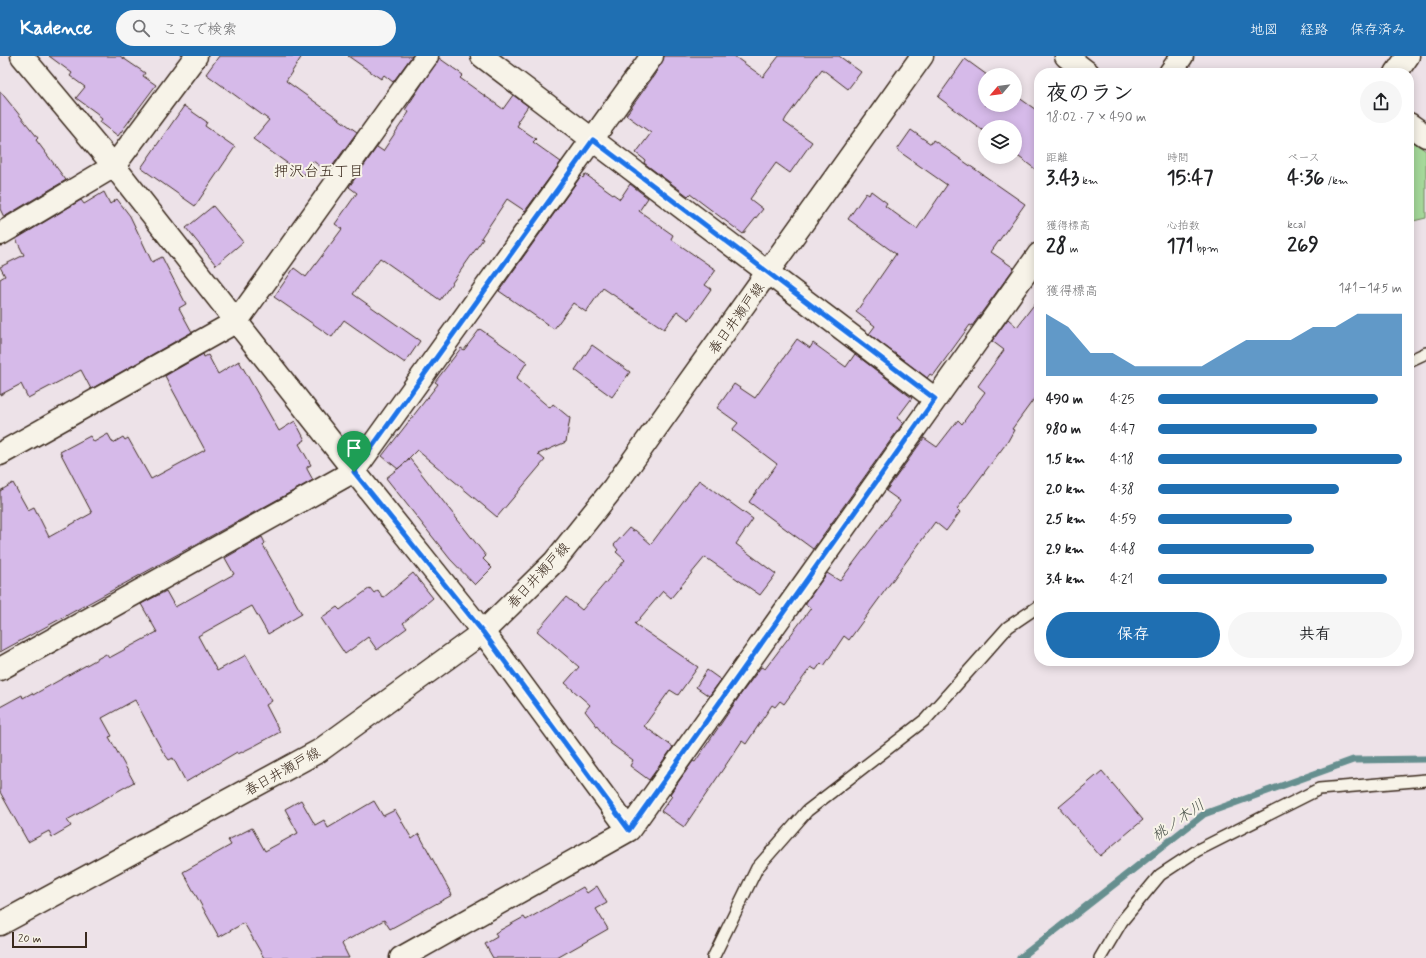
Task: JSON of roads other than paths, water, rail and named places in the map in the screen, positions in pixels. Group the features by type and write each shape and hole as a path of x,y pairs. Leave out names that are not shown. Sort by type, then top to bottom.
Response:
{"street":[{"path":"22,56 114,166 354,472 483,632 629,830"},
{"path":"0,234 114,166 196,56"},
{"path":"0,454 237,321 427,56"},
{"path":"482,56 935,399"},
{"path":"0,669 354,472 652,56"},
{"name":"春日井瀬戸線","path":"0,924 319,751 483,632 554,562 614,488 769,273 922,56"},
{"path":"1066,56 1082,68"},
{"path":"1174,68 1182,56"},
{"path":"1400,68 1408,56"},
{"path":"1414,128 1426,136"},
{"path":"406,957 629,830 1034,261"}],"lane":[{"path":"1414,359 1426,353"},
{"path":"713,958 756,868 807,811 926,719 1008,627 1034,609"},
{"path":"1100,958 1122,921 1160,875 1198,850 1319,789 1426,780"}],"waterway":[{"name":"桃ノ木川","path":"1020,958 1204,814 1353,760 1426,759"}],"district":[{"name":"押沢台五丁目","path":"319,171"}]}
